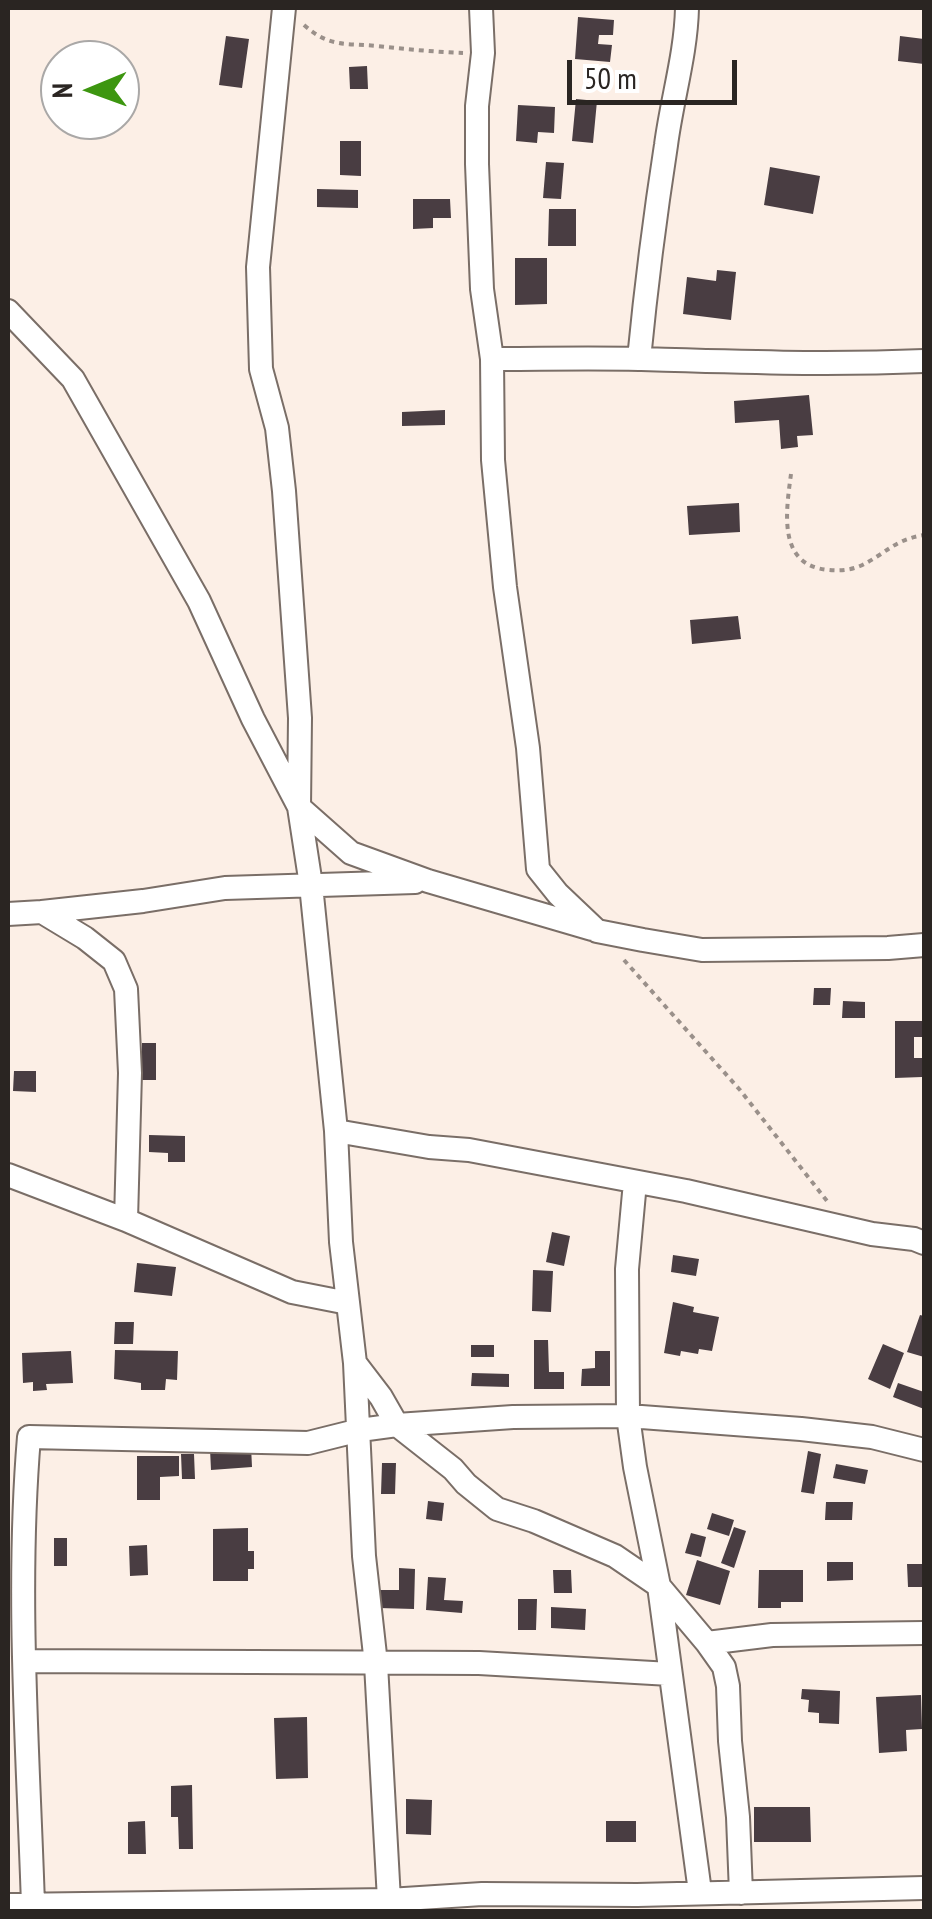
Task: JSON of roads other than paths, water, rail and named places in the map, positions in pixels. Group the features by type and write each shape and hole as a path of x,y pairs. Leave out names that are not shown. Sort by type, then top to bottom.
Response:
{"street":[{"path":"481,8 483,54 477,106 477,164 482,289 492,359 493,460 505,587 528,748 538,869 558,894 598,930"},
{"path":"639,359 651,246 687,8"},
{"path":"289,12 262,210 258,267 261,369 277,428 284,492 300,718 299,807 311,885 336,1131 341,1242 360,1430 364,1556 376,1664 389,1900"},
{"path":"8,311 73,379 199,601 299,807 352,853 428,881 598,930 702,950 924,945"},
{"path":"492,359 770,364 924,360"},
{"path":"8,914 143,901 225,888 428,881"},
{"path":"42,912 114,961 126,989 130,1073 126,1220"},
{"path":"336,1131 429,1148 469,1150 924,1243"},
{"path":"8,1176 126,1220 292,1292 348,1303"},
{"path":"635,1182 626,1269 628,1416 634,1468 660,1586 700,1892"},
{"path":"355,1363 396,1425 497,1509 616,1556 660,1586 707,1643 724,1667 728,1686 741,1893"},
{"path":"33,1905 22,1594 25,1487 18,1436 308,1443 396,1425 513,1416 628,1416 872,1436 924,1450"},
{"path":"707,1643 772,1635 924,1633"},
{"path":"26,1661 479,1663 670,1674"},
{"path":"8,1905 83,1908 389,1900 432,1905 482,1894 924,1888"}]}
